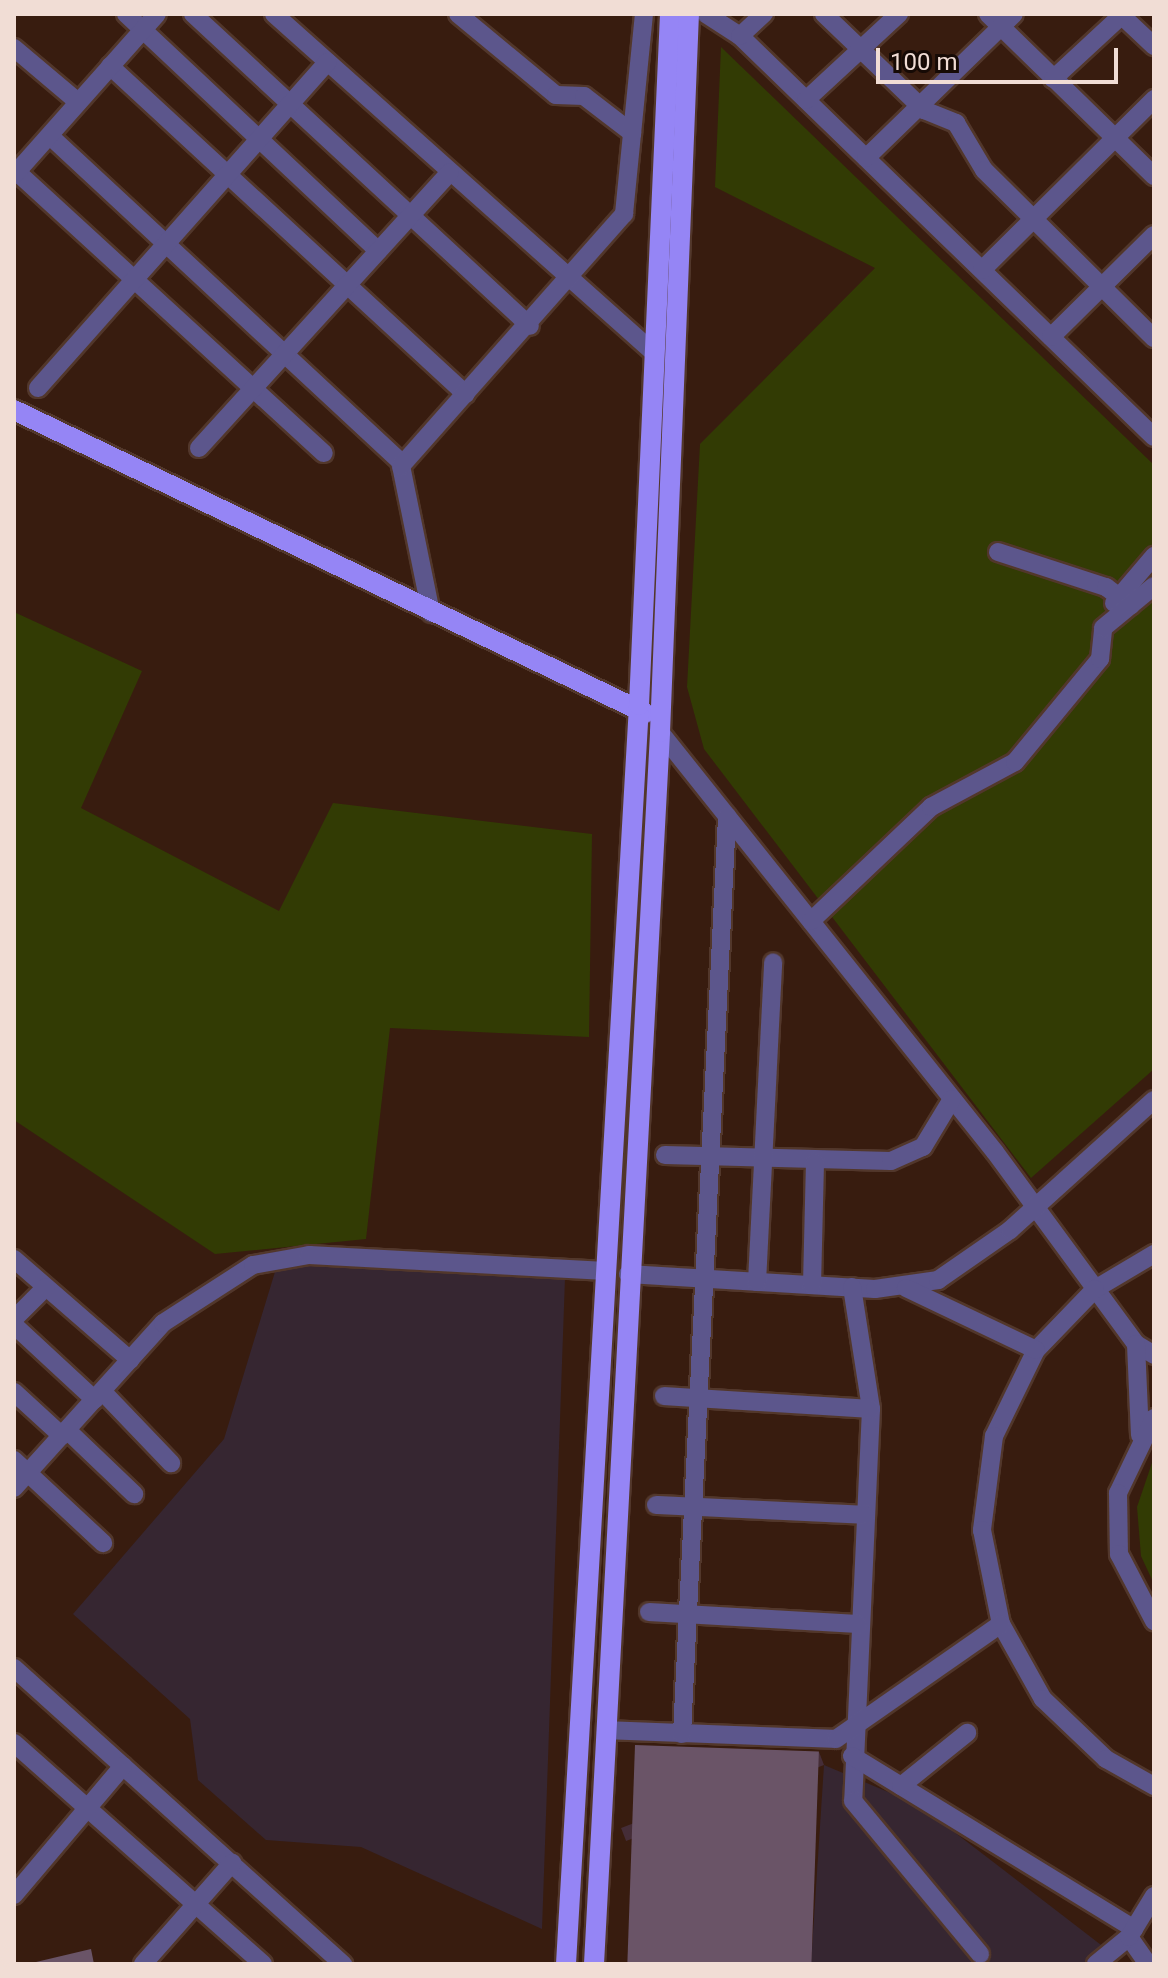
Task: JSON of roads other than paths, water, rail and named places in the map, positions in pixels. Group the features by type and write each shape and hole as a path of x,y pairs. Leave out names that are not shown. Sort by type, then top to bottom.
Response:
{"main road":[{"path":"566,1964 596,1437 602,1271 639,705 670,14"},
{"path":"594,1964 628,1274 660,732 689,14"},
{"path":"14,410 431,613 639,705 660,732"},
{"path":"596,1437 621,1437"}],"street":[{"path":"126,14 378,251"},
{"path":"157,14 15,174 136,278 251,390 324,453"},
{"path":"193,14 413,213 530,326"},
{"path":"274,14 653,352"},
{"path":"458,14 556,95 584,96 632,133"},
{"path":"402,463 572,280 624,214 644,14"},
{"path":"706,14 740,36 1154,437"},
{"path":"740,36 764,14"},
{"path":"824,14 859,51 924,110 956,123 984,170 1154,338"},
{"path":"806,100 899,14"},
{"path":"988,14 1008,21 1053,79 1154,176"},
{"path":"1053,79 1121,15 1154,46"},
{"path":"866,158 924,110 1008,21"},
{"path":"14,48 78,102"},
{"path":"38,388 327,62"},
{"path":"110,66 466,394"},
{"path":"982,270 1037,222 1154,99"},
{"path":"50,136 402,463 431,613"},
{"path":"199,448 450,172"},
{"path":"1051,337 1154,235"},
{"path":"998,552 1125,600 1154,586"},
{"path":"811,921 931,807 1015,762 1100,659 1103,628 1154,556"},
{"path":"660,732 952,1099 1136,1344 1154,1355"},
{"path":"682,1734 703,1279 713,1159 727,816"},
{"path":"757,1282 773,962"},
{"path":"665,1155 815,1162 913,1155 952,1099"},
{"path":"628,1274 852,1287 906,1288 938,1280 1035,1207 1154,1100"},
{"path":"812,1285 815,1162"},
{"path":"1154,1254 1095,1289 1036,1350 1007,1402 984,1483 986,1566 1001,1624 1043,1699 1072,1731 1154,1786"},
{"path":"14,1488 163,1323 279,1257 602,1271"},
{"path":"14,1259 130,1360"},
{"path":"46,1287 14,1322 171,1463"},
{"path":"852,1287 871,1409 852,1728 853,1801 980,1954"},
{"path":"906,1288 1036,1350"},
{"path":"1136,1344 1140,1435"},
{"path":"14,1392 134,1494"},
{"path":"664,1396 871,1409"},
{"path":"1154,1418 1140,1435 1118,1493 1119,1554 1154,1621"},
{"path":"14,1460 103,1543"},
{"path":"656,1505 865,1515"},
{"path":"649,1612 858,1624"},
{"path":"606,1730 810,1741 852,1728 1001,1624"},
{"path":"14,1668 341,1963"},
{"path":"901,1786 967,1733"},
{"path":"14,1743 263,1964"},
{"path":"852,1756 1132,1933 1148,1964"},
{"path":"14,1895 123,1766"},
{"path":"143,1964 232,1863"},
{"path":"14,1867 29,1880"},
{"path":"1096,1964 1132,1933 1154,1896"}]}
